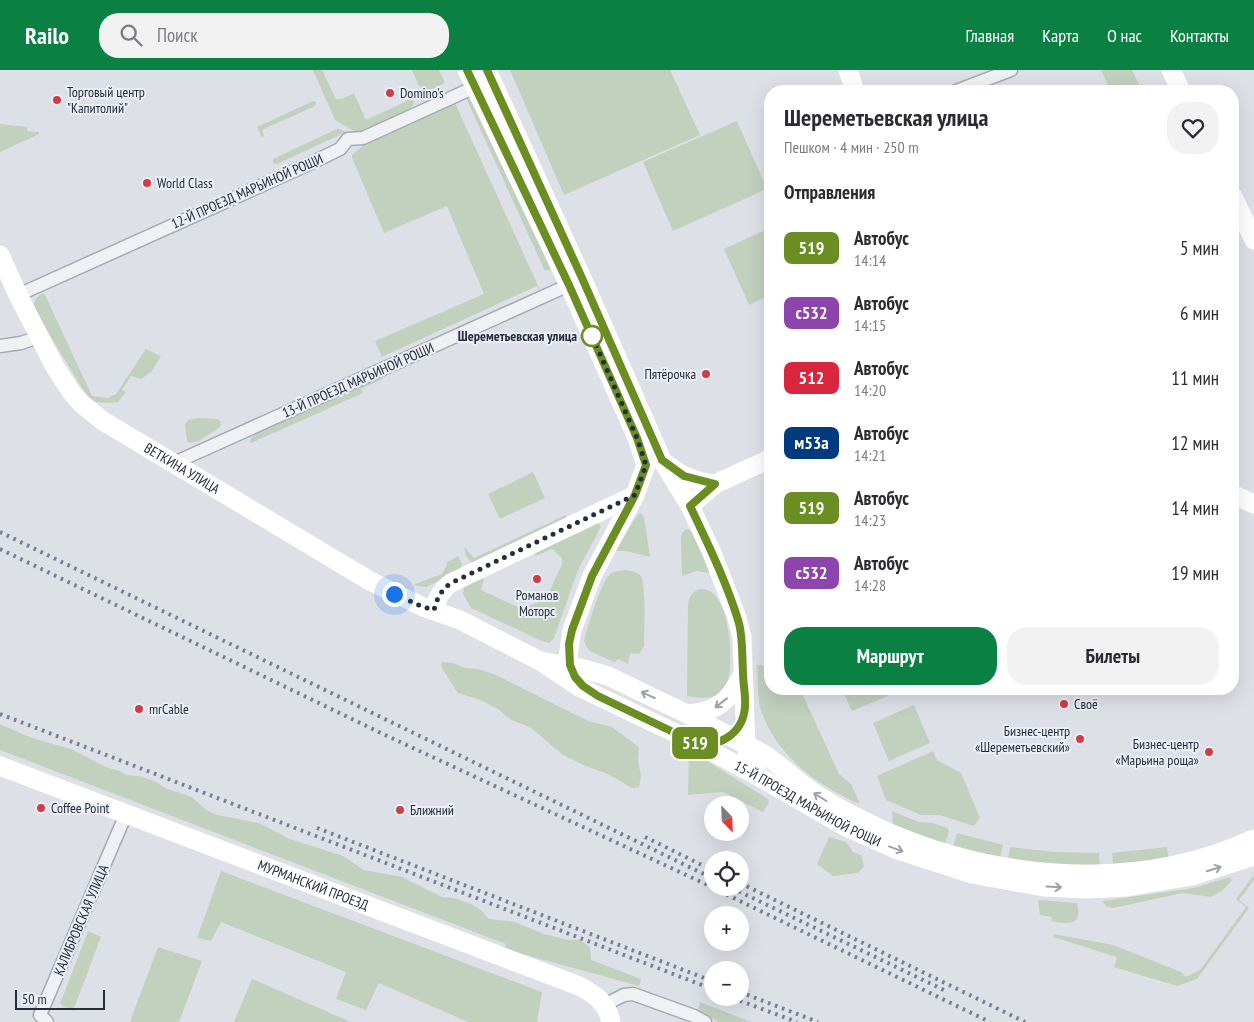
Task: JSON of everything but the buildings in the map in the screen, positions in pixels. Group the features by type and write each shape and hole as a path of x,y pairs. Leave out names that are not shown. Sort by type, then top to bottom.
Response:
{"main road":[{"path":"487,70 582,278 654,462 700,482 715,484"},
{"path":"848,70 853,85"},
{"path":"1171,70 1179,85"},
{"path":"471,78 569,285 633,430 654,462 690,506 721,575 740,626 742,637 745,707 742,720 736,730 738,741 760,778"},
{"path":"1239,209 1254,240"},
{"name":"ВЕТКИНА УЛИЦА","path":"0,254 39,337 64,380 82,404 104,421 370,581 423,607 460,620 542,662"},
{"path":"598,696 583,686 575,677 570,666 569,644 572,630 594,572 654,462"},
{"path":"690,506 715,484 764,462"},
{"path":"434,610 439,595 451,583 635,495"},
{"path":"1239,497 1254,504"},
{"path":"572,630 573,644 579,656 584,662 608,676"},
{"name":"15-Й ПРОЕЗД МАРЬИНОЙ РОЩИ","path":"542,662 592,670 608,676 687,714 773,760 814,793 878,828 976,862 1056,874 1108,874 1188,862 1254,839"},
{"name":"15-Й ПРОЕЗД МАРЬИНОЙ РОЩИ","path":"542,662 571,682 696,743 875,841 950,868 1044,887 1079,889 1127,886 1192,876 1254,856"},
{"path":"687,714 706,712 720,706 728,698 743,674"},
{"path":"745,707 754,730 773,760"},
{"path":"696,743 713,744 738,741"},
{"name":"МУРМАНСКИЙ ПРОЕЗД","path":"0,766 579,986 591,992 608,1014"}],"street":[{"path":"972,85 1011,70"},
{"name":"12-Й ПРОЕЗД МАРЬИНОЙ РОЩИ","path":"18,295 307,165 340,149 348,139 363,138 471,78"},
{"name":"13-Й ПРОЕЗД МАРЬИНОЙ РОЩИ","path":"174,464 569,285"},
{"path":"0,346 21,343 39,337"},
{"name":"КАЛИБРОВСКАЯ УЛИЦА","path":"47,1022 40,1015 126,814"},
{"path":"608,1014 624,995 633,994 686,1013 705,1022"}],"green space":[{"path":"313,70 322,70 336,99 342,99 354,93 366,120 413,98 414,104 409,110 364,131 354,131 335,120"},
{"path":"412,70 439,70 445,83 432,89 423,90"},
{"path":"510,70 670,70 700,135 564,195"},
{"path":"1101,70 1132,70 1139,85 1108,85"},
{"path":"466,98 471,99 477,104 551,269 545,271"},
{"path":"313,101 316,102 315,106 262,130 264,136 262,137 257,127"},
{"path":"455,103 540,290 537,286 382,357 375,341 484,294 447,206 384,233 352,155 364,145"},
{"path":"737,121 764,182 764,190 673,231 643,162"},
{"path":"0,124 27,127 27,131 39,132 39,134 0,152"},
{"path":"337,129 346,132 277,164 273,163 273,159"},
{"path":"764,231 764,298 749,305 724,249"},
{"path":"44,293 92,396 108,398 116,394 146,349 161,356 151,372 141,379 131,376 122,390 126,392 118,402 90,401 35,311 35,300"},
{"path":"380,378 382,379 361,389 363,393 251,443 250,440 253,436"},
{"path":"197,418 217,419 221,422 220,427 199,441 190,443 187,441 185,425 188,420"},
{"path":"533,472 545,498 500,519 488,494"},
{"path":"641,513 644,517 650,557 626,551 615,551 638,514"},
{"path":"566,515 566,519 473,563 466,554 464,547 474,558"},
{"path":"594,524 599,524 601,527 578,570 554,638 550,643 544,642 471,608 463,594 464,588 466,585 482,577 484,580 481,590 522,609 546,599 562,564 562,558 552,549 536,556 534,552"},
{"path":"686,529 694,534 710,573 697,571 682,576 681,538 682,533"},
{"path":"458,556 462,564 456,573 426,587 413,585 442,574 447,565 446,563"},
{"path":"625,570 640,575 644,588 644,646 639,654 630,653 628,664 619,659 614,662 590,651 584,641 606,579 612,573"},
{"path":"700,589 713,593 723,609 730,642 730,672 728,681 718,694 700,698 687,696 688,605 691,595"},
{"path":"443,662 494,674 588,721 612,727 639,747 638,760 641,776 639,787 632,788 608,774 563,755 530,727 511,720 498,709 480,700 458,693 443,670 441,664"},
{"path":"757,665 764,666 764,695 803,695 839,774 851,784 860,804 839,794 814,778 802,769 781,747 765,721 760,707"},
{"path":"845,695 888,695 888,696 852,711"},
{"path":"914,705 930,743 889,761 873,723"},
{"path":"0,724 32,738 71,749 126,775 139,776 156,782 167,789 192,797 206,810 218,815 259,823 290,839 343,856 364,870 402,877 442,897 454,898 471,904 481,910 489,919 515,922 544,934 568,940 580,940 590,947 591,960 641,979 639,986 504,949 506,944 0,750"},
{"path":"933,751 937,760 961,773 980,818 974,826 940,815 921,815 886,800 877,776"},
{"path":"689,752 704,759 768,799 769,802 763,812 749,805 749,796 731,796 723,792 688,795"},
{"path":"892,811 919,822 933,823 948,828 949,832 945,844 891,825 893,823"},
{"path":"957,833 1003,845 1000,859 953,847"},
{"path":"829,837 846,842 853,852 861,855 864,866 858,873 833,876 817,864"},
{"path":"1010,847 1056,852 1099,853 1100,867 1086,868 1008,860"},
{"path":"1167,847 1169,859 1113,866 1112,853"},
{"path":"221,871 542,992 537,1022 468,1022 379,983 366,1010 336,999 346,972 221,922 211,941 197,938"},
{"path":"1254,875 1254,880 1239,900 1249,908 1197,979 1177,986 1114,967 1117,957 1053,937 1054,934 1113,945 1181,972 1186,977 1200,970 1246,907 1236,899"},
{"path":"1230,877 1232,880 1222,891 1211,897 1183,893 1113,908 1107,907 1102,901 1194,888"},
{"path":"1038,900 1077,903 1078,916 1076,920 1068,923 1051,921 1052,917 1040,915"},
{"path":"88,931 101,937 73,1011 60,1004"},
{"path":"158,947 202,961 179,1022 130,1022"},
{"path":"252,979 351,1022 234,1022"},
{"path":"700,1002 704,1004 704,1006 710,1006 751,1022 718,1022 698,1010"}],"railway":[{"path":"0,532 704,874"},
{"path":"0,549 383,734 704,883"},
{"path":"0,714 704,986"},
{"path":"317,828 704,978"},
{"path":"645,837 704,866"},
{"path":"749,887 1025,1022"},
{"path":"730,896 990,1022"},
{"path":"749,896 948,992"},
{"path":"749,995 818,1022"},
{"path":"749,1004 797,1022"}],"bus line":[{"name":"519","path":"467,70 536,212 637,438 646,465 635,495 592,576 572,630 568,656 570,665 575,677 583,686 598,696 696,743 704,745 713,744 730,737 742,720 745,707 740,626 721,575 690,506 715,484 705,483 684,476 662,460 582,278 487,70"}],"place":[{"name":"Domino's","path":"390,93"},
{"name":"Торговый центр \"Капитолий\"","path":"57,100"},
{"name":"World Class","path":"147,183"},
{"name":"Шереметьевская улица","path":"592,336"},
{"name":"Пятёрочка","path":"706,374"},
{"name":"Романов Моторс","path":"537,579"},
{"name":"Своё","path":"1064,704"},
{"name":"mrCable","path":"139,709"},
{"name":"Бизнес-центр «Шереметьевский»","path":"1080,739"},
{"name":"Бизнес-центр «Марьина роща»","path":"1209,752"},
{"name":"Coffee Point","path":"41,808"},
{"name":"Ближний","path":"400,810"}],"route":[{"path":"394,594 434,610 439,595 451,583 635,495 646,465 637,438 592,336"}]}
